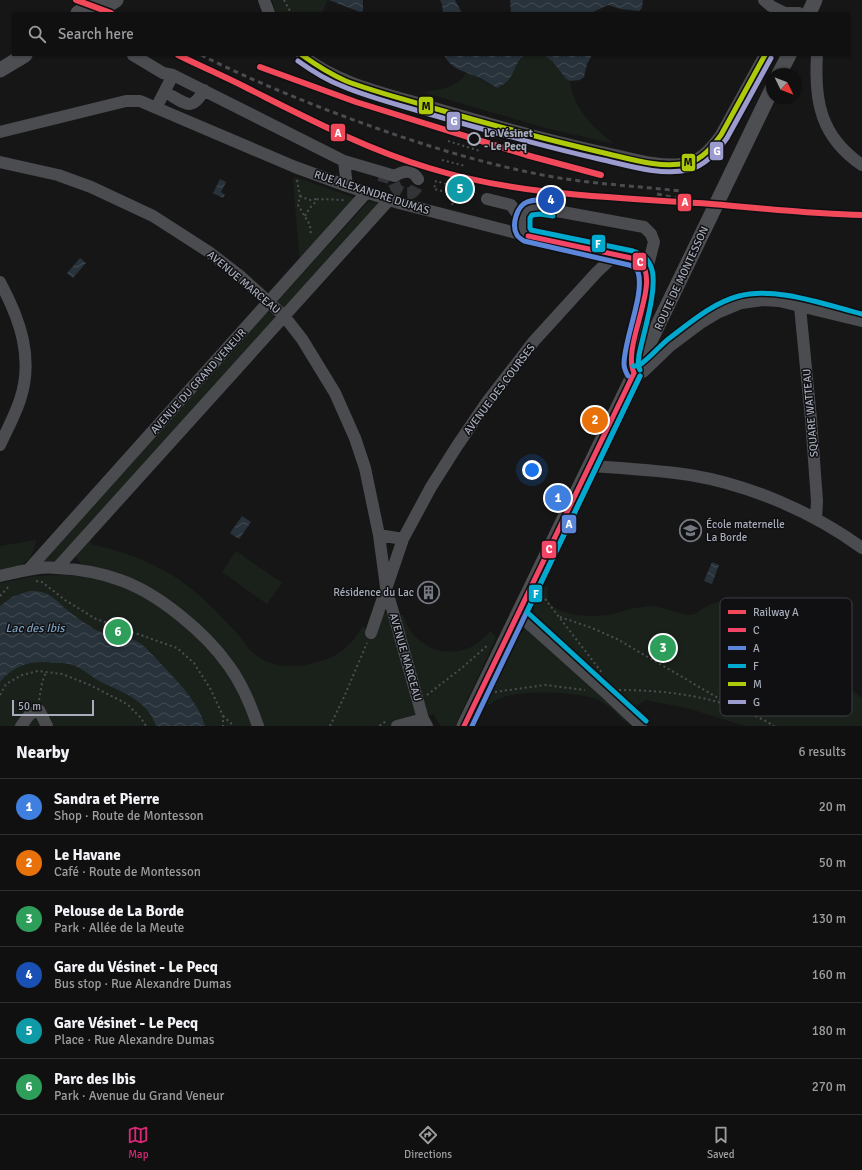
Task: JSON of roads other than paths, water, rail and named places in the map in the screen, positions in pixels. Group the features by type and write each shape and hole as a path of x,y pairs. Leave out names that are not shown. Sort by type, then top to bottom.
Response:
{"main road":[{"path":"80,12 99,0"},
{"path":"809,12 815,0"},
{"path":"97,12 115,1"},
{"path":"0,60 12,54"},
{"path":"0,70 23,56"},
{"path":"782,68 788,56"},
{"name":"ROUTE DE MONTESSON","path":"464,726 766,101"}],"street":[{"path":"264,0 269,12"},
{"path":"764,0 771,6 783,12"},
{"path":"135,56 163,73 173,75 204,90 344,161 395,176 401,172 409,172 416,175 418,179"},
{"path":"303,56 310,62 325,70 369,88 522,134 571,146 652,162 681,164 700,158 715,144 764,56"},
{"path":"817,56 817,98 822,116 830,134 843,149 862,165"},
{"path":"156,108 173,75"},
{"path":"172,96 182,103 194,104 198,101 204,90"},
{"name":"RUE ALEXANDRE DUMAS","path":"0,132 126,101 140,102 295,167 347,186 389,200 523,230 632,258 640,262 646,273"},
{"path":"344,161 347,186"},
{"name":"AVENUE MARCEAU","path":"0,162 58,175 92,187 153,216 209,252 240,276 284,316 302,339 335,392 346,415 365,468 379,535 386,587 425,722"},
{"name":"AVENUE DU GRAND VENEUR","path":"31,575 309,256 367,192"},
{"path":"486,199 511,205 523,230"},
{"name":"AVENUE DU GRAND VENEUR","path":"56,568 389,200"},
{"path":"523,230 526,211 535,207 549,208 644,227 651,234 654,242 646,273 646,285 632,353 631,365 634,373 644,372 670,346 702,322 728,307 750,301 771,300 862,321"},
{"name":"AVENUE DES COURSES","path":"371,633 403,539 431,488 457,446 504,379 534,341 615,254"},
{"path":"0,282 8,296 18,321 26,355 26,376 20,400 0,445"},
{"name":"SQUARE WATTEAU","path":"800,307 812,426 817,501 816,519"},
{"path":"590,466 646,470 691,476 731,485 775,499 816,519 862,548"},
{"path":"379,535 403,539"},
{"path":"0,576 31,575 56,568 98,574 121,580 153,595 201,635 229,665 247,697 258,726"},
{"path":"518,614 641,726"},
{"path":"21,726 30,714 39,710 47,726"},
{"path":"395,722 425,722"}],"water":[{"path":"329,0 363,0 363,11 360,12"},
{"path":"440,0 455,0 461,12 443,12"},
{"path":"510,0 643,0 642,8 639,11 621,9 608,5 593,12 511,12"},
{"path":"445,56 523,56 507,81 497,88 480,78 460,70 447,60"},
{"path":"545,56 591,56 587,64 584,77 580,80 570,81 566,79 552,61"},
{"path":"220,179 226,182 221,192 225,195 223,198 213,193"},
{"path":"80,258 86,263 73,278 67,273"},
{"path":"242,516 251,522 239,539 230,533"},
{"path":"712,562 719,565 712,584 704,581"},
{"name":"Lac des Ibis","path":"29,591 50,595 66,609 94,629 139,642 171,674 188,694 201,715 205,726 156,726 148,710 141,704 127,694 99,681 70,664 32,663 18,667 0,682 0,606 12,597"}],"tunnel":[{"path":"379,175 391,179 397,189 405,194 409,194 415,190 418,179"}],"railway":[{"path":"203,56 253,80 325,109 393,134 470,158 522,171 564,179 680,191"},
{"path":"657,194 700,203"}],"rail line":[{"name":"A","path":"76,0 108,12"},
{"name":"A","path":"180,56 232,80 315,122 382,152 429,168 462,177 495,184 562,193 800,212 862,215"},
{"name":"A","path":"260,67 356,102 526,155 601,175"}],"place":[{"name":"Le Vésinet - Le Pecq","path":"474,139"},
{"name":"Gare Vésinet - Le Pecq","path":"460,189"},
{"name":"Gare du Vésinet - Le Pecq","path":"551,200"},
{"name":"Le Havane","path":"595,420"},
{"name":"Sandra et Pierre","path":"558,498"},
{"name":"École maternelle La Borde","path":"691,530"},
{"name":"Résidence du Lac","path":"429,592"},
{"name":"Parc des Ibis","path":"118,632"},
{"name":"Pelouse de La Borde","path":"663,648"}]}
